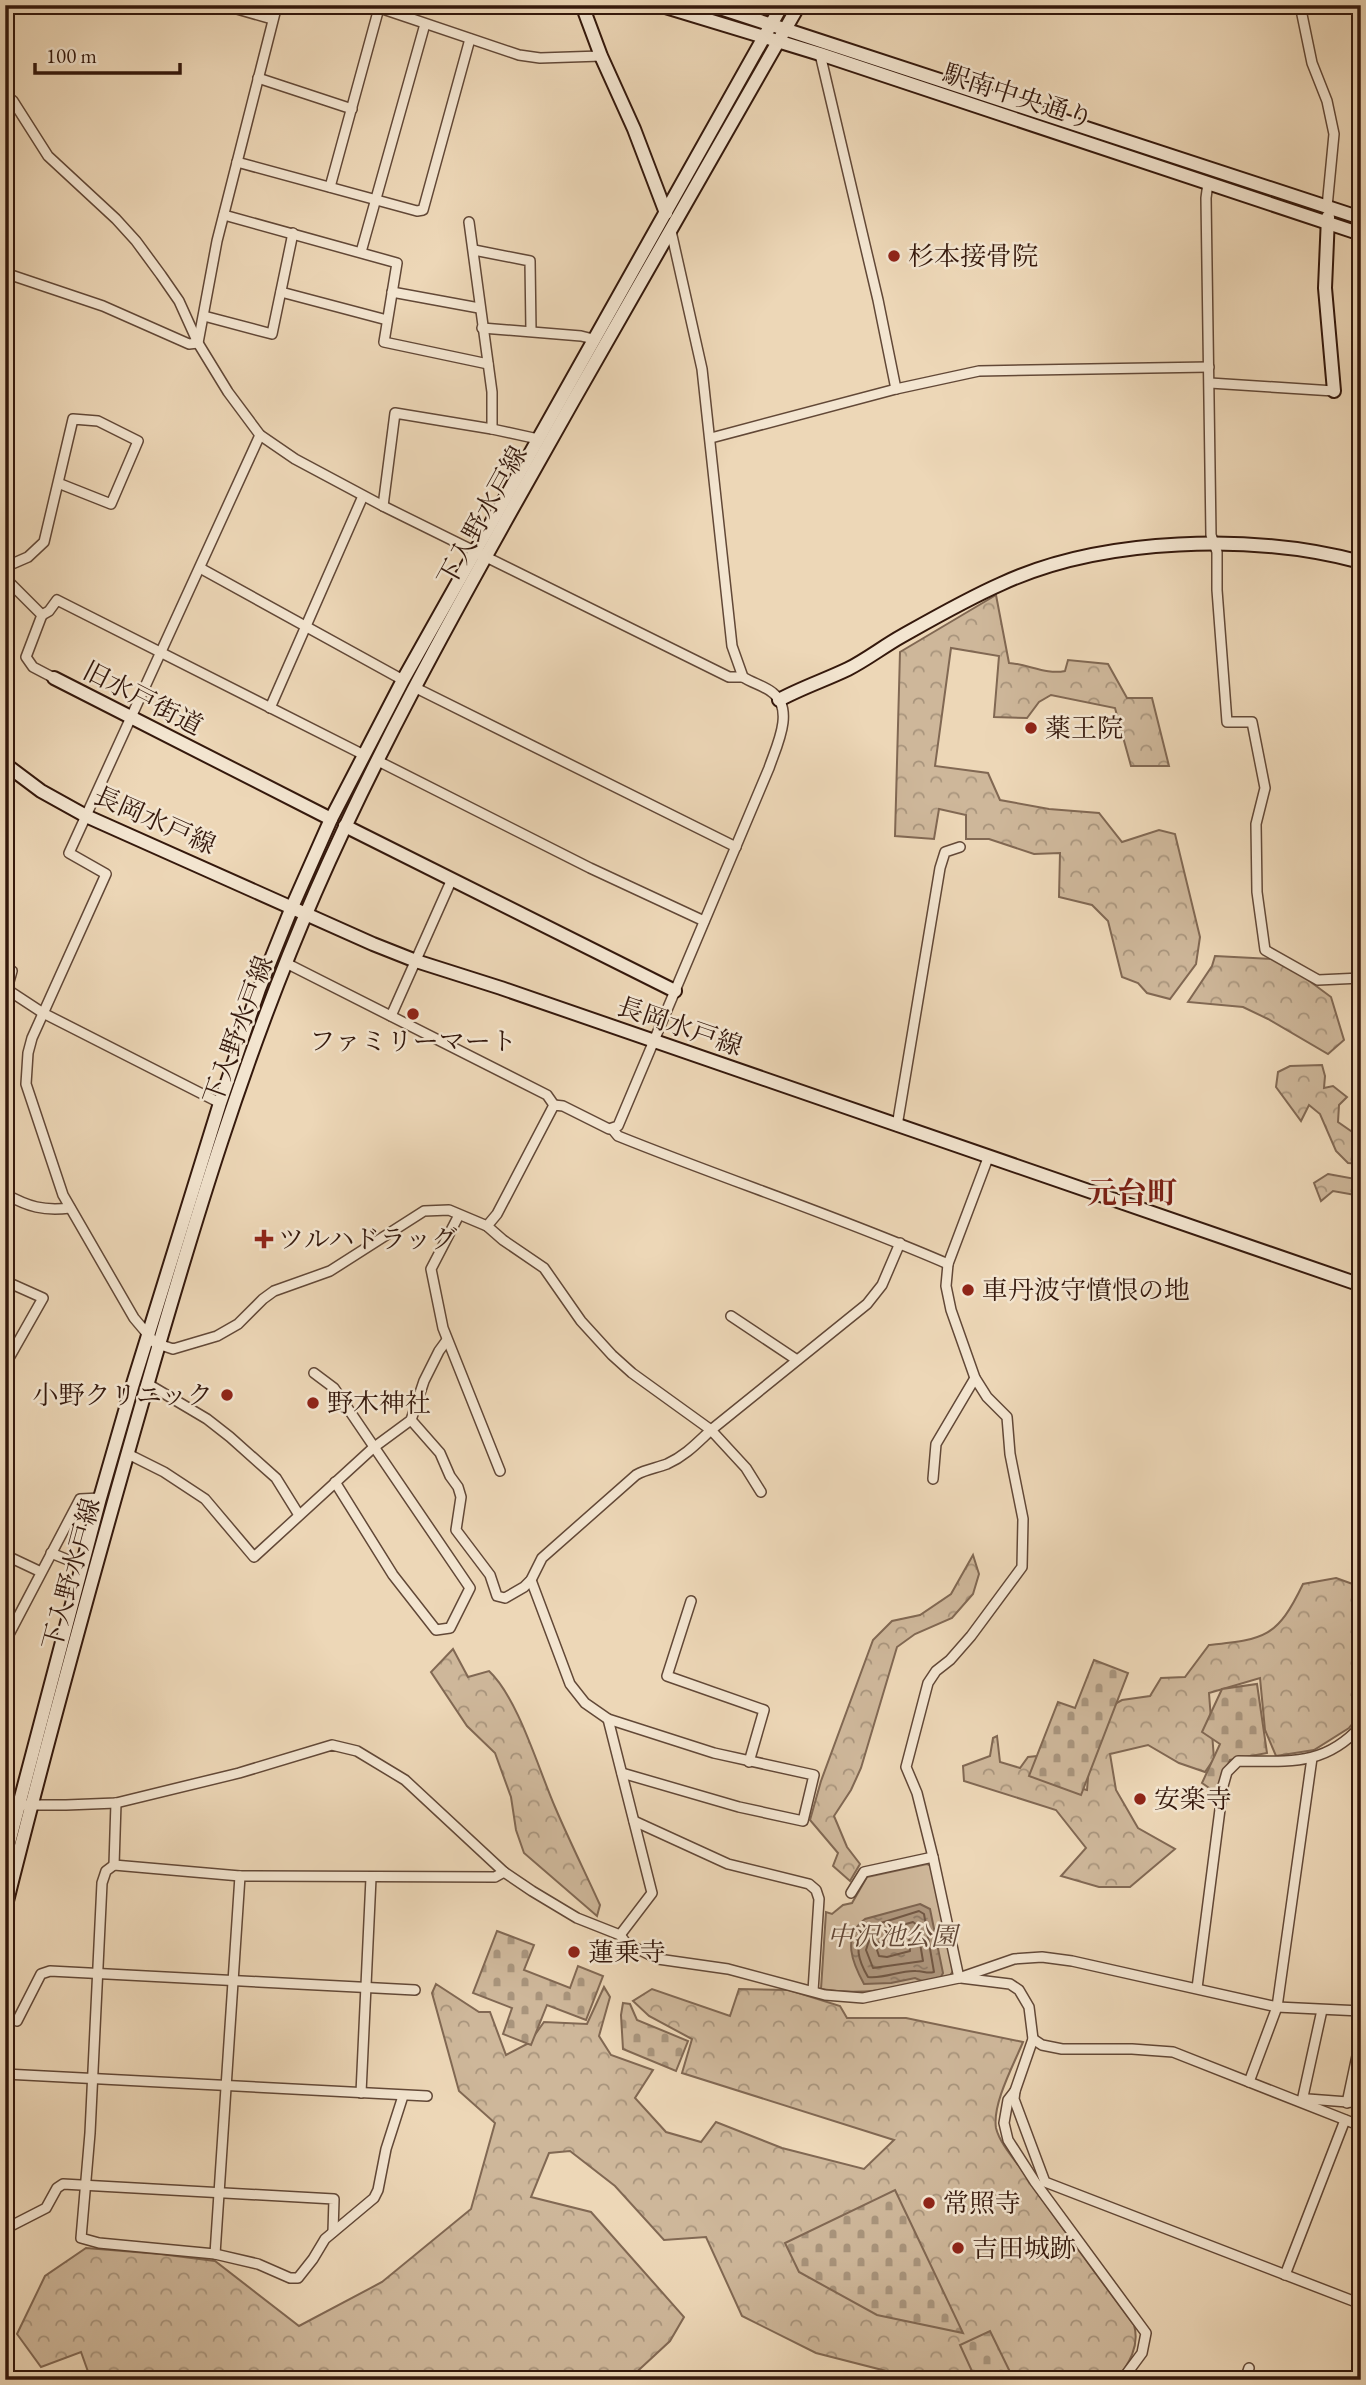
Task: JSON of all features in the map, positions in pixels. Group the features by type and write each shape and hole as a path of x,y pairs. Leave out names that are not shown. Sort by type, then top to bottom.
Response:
{"main road":[{"path":"582,5 634,130 671,230"},
{"name":"駅南中央通り","path":"659,5 820,54 1361,234"},
{"name":"駅南中央通り","path":"711,5 1361,218"},
{"name":"下入野水戸線","path":"480,554 538,439 782,5"},
{"name":"下入野水戸線","path":"5,1909 18,1805 128,1454 148,1384 153,1341 220,1103 259,989 292,907 331,818 364,755 409,683 480,554 671,230 799,5"},
{"path":"1327,207 1325,288 1334,391"},
{"path":"779,699 849,669 902,636 1021,575 1072,558 1112,550 1213,544 1292,549 1361,562"},
{"name":"旧水戸街道","path":"54,678 331,818"},
{"name":"下入野水戸線","path":"5,1858 100,1498 232,1110 286,963 409,683"},
{"name":"長岡水戸線","path":"5,764 26,781 86,816 416,961 513,992 1361,1285"},
{"path":"345,826 676,991"}],"street":[{"path":"223,5 272,19"},
{"path":"198,343 217,241 276,5"},
{"path":"1300,5 1312,63 1327,102 1334,134 1327,207"},
{"path":"330,187 352,108 375,7 519,55 540,58 601,56"},
{"path":"361,252 425,24"},
{"path":"237,162 417,211 423,210 470,39"},
{"path":"820,54 878,300 896,389"},
{"path":"258,78 352,108"},
{"path":"5,94 13,101 48,156 136,241 179,301 198,343 228,392 260,435 295,459 363,496 729,677 743,677 772,692 779,699 783,721 769,768 618,1126 613,1130"},
{"path":"1208,183 1206,198 1211,535 1217,552 1217,590 1227,722 1252,722 1265,788 1256,824 1257,892 1265,950 1318,980 1361,978"},
{"path":"224,215 397,262 384,342 488,364"},
{"path":"469,222 492,392 492,429"},
{"path":"671,230 696,338 711,438 715,503 732,646 743,677"},
{"path":"204,316 272,334 293,233"},
{"path":"474,250 530,261 531,331"},
{"path":"5,273 103,306 189,344 198,343"},
{"path":"281,292 387,320"},
{"path":"393,292 479,308"},
{"path":"482,328 531,331 593,340"},
{"path":"711,438 896,389 979,372 1209,367"},
{"path":"1210,383 1334,391"},
{"path":"383,506 395,413 538,439"},
{"path":"5,566 28,557 44,542 73,419 98,421 138,441 111,504 58,483"},
{"path":"260,435 69,853 106,873 43,1013 28,1053 26,1084 70,1208 134,1318 153,1341 173,1349 217,1336 238,1324 274,1291 330,1271 424,1212 449,1210 488,1226 503,1240 544,1268 581,1321 612,1355 632,1373 711,1430 746,1468 761,1492"},
{"path":"270,708 363,496"},
{"path":"200,568 409,683 736,847"},
{"path":"5,578 42,615 49,611 57,600 364,755"},
{"name":"旧水戸街道","path":"42,615 26,657 33,667 54,678"},
{"path":"377,761 590,868 704,921"},
{"path":"897,1126 940,868 944,852 960,847"},
{"path":"391,1016 452,879"},
{"path":"286,963 547,1095 554,1105 563,1106 613,1130 618,1136 900,1243 948,1264"},
{"path":"5,967 12,971 7,989 43,1013 220,1103"},
{"path":"488,1226 497,1214 554,1105"},
{"path":"960,1978 917,1793 906,1767 928,1683 936,1671 950,1660 971,1636 1022,1567 1023,1519 1010,1454 1007,1417 987,1397 975,1378 951,1310 946,1286 948,1264 988,1158"},
{"path":"5,1194 34,1208 70,1208"},
{"path":"459,1215 431,1269 447,1340 500,1471"},
{"path":"411,1420 440,1453 458,1488 461,1497 456,1530 490,1575 497,1596 505,1598 524,1587 531,1580 542,1558 636,1475 689,1452 711,1430 867,1304 878,1292 900,1243"},
{"path":"5,1281 43,1298 5,1365"},
{"path":"731,1316 797,1360"},
{"path":"128,1454 164,1472 205,1499 254,1558 373,1448 411,1420 424,1381 447,1340"},
{"path":"314,1373 334,1388 470,1588 450,1628 436,1630 393,1575 335,1482"},
{"path":"933,1479 936,1444 975,1378"},
{"path":"148,1384 207,1419 230,1437 276,1478 299,1515"},
{"path":"5,1642 80,1499 100,1498"},
{"path":"51,1553 83,1566"},
{"path":"5,1555 41,1572"},
{"path":"531,1580 569,1684 585,1703 608,1719 749,1762 814,1775 803,1821 739,1807 622,1773"},
{"path":"691,1601 667,1676 764,1710 749,1762"},
{"path":"608,1719 652,1893 620,1935"},
{"path":"1197,1988 1227,1772 1238,1761 1302,1761 1312,1758 1351,1737 1361,1726"},
{"path":"18,1805 116,1803 239,1773 332,1745 357,1751 405,1780 504,1872 578,1918 620,1935 626,1943 658,1959 737,1971 825,1995 863,1998 960,1978 1013,1959 1042,1957 1276,2007 1361,2011"},
{"path":"1249,2082 1276,2007 1312,1758"},
{"path":"114,1865 116,1803"},
{"path":"634,1821 729,1864 809,1884 816,1890 820,1899 813,1991"},
{"path":"851,1893 864,1872 933,1857"},
{"path":"403,2096 374,2197 325,2239 298,2278 290,2278 258,2264 215,2254 99,2243 81,2238 93,2080 102,1884 106,1871 114,1865 240,1876 372,1878 495,1877 504,1872"},
{"path":"215,2254 240,1876"},
{"path":"361,2093 372,1878"},
{"path":"17,2021 41,1974 50,1971 415,1990"},
{"path":"960,1978 993,1980 1014,1986 1029,2007 1033,2039 1014,2099 1045,2182 1361,2304"},
{"path":"1302,2101 1322,2010"},
{"path":"1347,2103 1361,2038"},
{"path":"1033,2039 1042,2045 1062,2049 1165,2050 1361,2126"},
{"path":"5,2074 427,2096"},
{"path":"1015,2091 1008,2100 1004,2123 1008,2140 1035,2182 1146,2333 1142,2353 1122,2380"},
{"path":"1302,2101 1308,2099 1361,2104"},
{"path":"1285,2275 1346,2120"},
{"path":"5,2229 46,2208 57,2188 63,2184 334,2199 333,2232"},
{"path":"1245,2380 1250,2368"}],"green space":[{"path":"996,595 1009,663 1058,672 1065,671 1068,660 1108,664 1127,698 1152,698 1169,766 1131,766 1115,708 1051,695 1039,702 1027,718 994,717 999,656 951,648 935,766 988,773 1000,800 1049,809 1099,813 1122,842 1159,830 1175,834 1200,937 1196,964 1170,999 1147,993 1138,983 1122,977 1108,921 1092,905 1059,897 1060,853 1034,854 989,839 966,839 966,815 939,809 934,839 895,836 900,652"},
{"path":"1215,956 1273,959 1300,974 1331,997 1344,1040 1328,1054 1243,1007 1188,1002 1212,966"},
{"path":"1322,1065 1324,1088 1333,1086 1347,1097 1339,1105 1338,1122 1361,1138 1361,1164 1348,1163 1336,1151 1320,1114 1309,1105 1301,1121 1276,1087 1278,1072 1290,1066"},
{"path":"1328,1174 1361,1180 1361,1196 1333,1191 1321,1201 1314,1183"},
{"path":"973,1555 979,1574 973,1594 952,1618 915,1634 897,1647 861,1768 834,1816 847,1847 860,1864 850,1881 833,1866 838,1853 810,1820 821,1781 873,1640 892,1621 920,1615 951,1594"},
{"path":"1336,1578 1361,1587 1361,1714 1349,1728 1314,1750 1276,1756 1265,1730 1260,1678 1209,1693 1214,1759 1205,1772 1179,1763 1148,1745 1110,1754 1116,1790 1138,1828 1175,1849 1130,1887 1099,1887 1061,1876 1086,1848 1056,1810 964,1781 963,1766 990,1756 993,1738 997,1736 1000,1762 1020,1768 1028,1757 1038,1756 1030,1776 1087,1790 1093,1716 1122,1700 1150,1696 1161,1678 1185,1677 1209,1645 1244,1641 1267,1632 1285,1615 1303,1584"},
{"path":"453,1649 468,1677 489,1671 509,1698 600,1905 597,1916 524,1853 516,1830 511,1797 495,1753 467,1726 431,1672"},
{"path":"1094,1660 1128,1673 1081,1795 1029,1776 1058,1702 1075,1708"},
{"path":"1257,1684 1267,1753 1230,1760 1215,1792 1202,1783 1220,1744 1202,1732 1222,1689"},
{"name":"中沢池公園","path":"927,1864 932,1866 953,1971 949,1977 870,1991 821,1989 826,1912 832,1914 843,1905 852,1903 867,1877"},
{"path":"497,1931 534,1945 524,1970 570,1988 578,1966 603,1976 586,2020 547,2005 531,2045 503,2034 512,2008 473,1993"},
{"path":"436,1984 479,2012 490,2012 506,2055 529,2043 544,2022 587,2024 604,1987 610,1997 599,2036 611,2055 653,2070 635,2098 666,2132 701,2142 716,2122 782,2148 864,2169 894,2140 682,2073 692,2039 649,2016 633,2001 652,1989 730,2016 739,1989 789,1990 840,2006 847,2018 906,2018 1023,2042 997,2108 996,2128 1008,2152 1134,2325 1136,2340 1129,2361 1116,2380 902,2380 894,2373 816,2353 742,2316 706,2237 664,2240 615,2186 570,2151 549,2153 531,2197 591,2212 684,2317 670,2341 628,2380 91,2380 81,2352 41,2367 17,2334 45,2276 86,2248 215,2261 299,2326 382,2282 471,2209 495,2123 459,2091 432,1993"},
{"path":"623,2003 630,2004 637,2020 688,2041 676,2071 623,2049"},
{"path":"895,2190 963,2333 877,2315 799,2272 785,2243"},
{"path":"990,2331 1014,2380 976,2380 960,2345"}],"water":[{"path":"920,1904 930,1909 943,1973 941,1977 922,1981 915,1978 891,1983 864,1984 851,1951 853,1934 858,1926 865,1919"}],"place":[{"name":"杉本接骨院","path":"894,256"},
{"name":"薬王院","path":"1031,728"},
{"name":"ファミリーマート","path":"413,1014"},
{"name":"ツルハドラッグ","path":"264,1239"},
{"name":"車丹波守憤恨の地","path":"968,1290"},
{"name":"小野クリニック","path":"227,1395"},
{"name":"野木神社","path":"313,1403"},
{"name":"安楽寺","path":"1140,1799"},
{"name":"蓮乗寺","path":"574,1952"},
{"name":"常照寺","path":"929,2203"},
{"name":"吉田城跡","path":"958,2248"}],"district":[{"name":"元台町","path":"1132,1193"}]}
